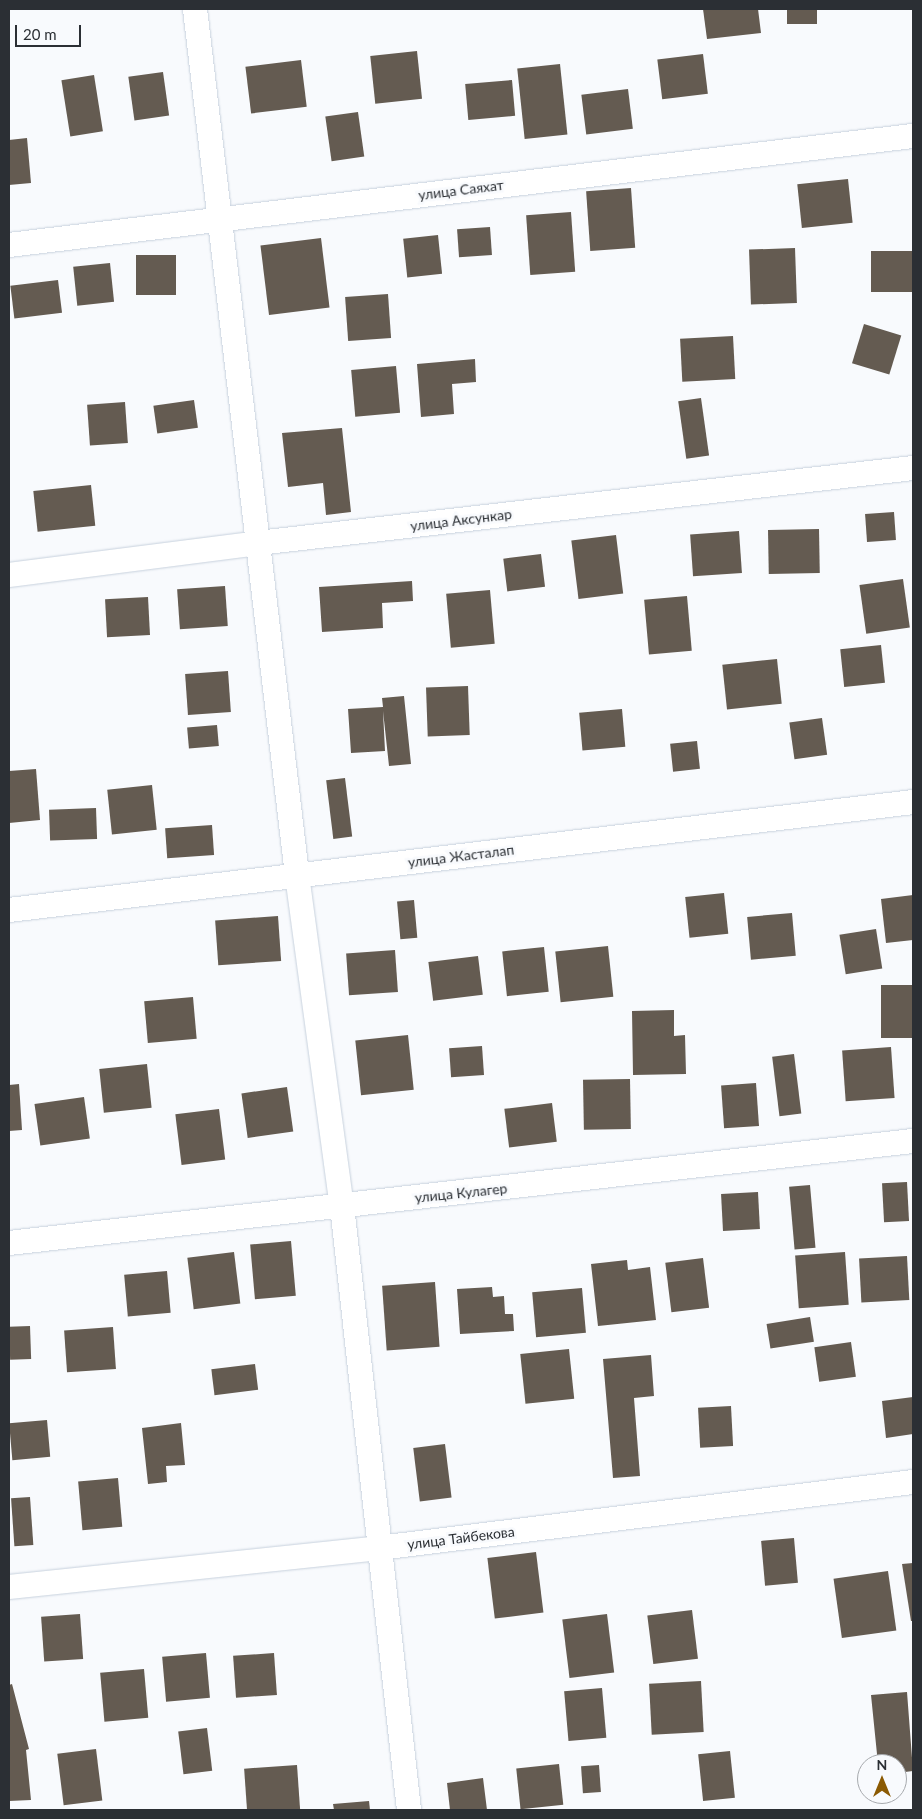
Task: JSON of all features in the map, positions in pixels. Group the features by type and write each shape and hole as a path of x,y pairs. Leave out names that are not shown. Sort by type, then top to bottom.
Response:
{"street":[{"path":"195,9 297,875 342,1206 409,1810"},
{"name":"улица Саяхат","path":"9,245 913,136"},
{"name":"улица Аксункар","path":"9,575 258,543 913,468"},
{"name":"улица Жасталап","path":"9,910 913,802"},
{"name":"улица Кулагер","path":"9,1243 913,1141"},
{"name":"улица Тайбекова","path":"9,1587 379,1548 913,1482"}],"building":[{"path":"703,9 758,9 761,33 707,39"},
{"path":"787,9 817,9 817,24 787,24"},
{"path":"417,51 422,99 375,104 370,56"},
{"path":"703,54 708,94 662,99 657,60"},
{"path":"301,60 307,107 251,113 245,67"},
{"path":"560,64 567,135 525,139 517,68"},
{"path":"163,72 169,116 134,120 128,77"},
{"path":"94,75 103,131 70,136 61,80"},
{"path":"512,80 515,116 468,120 465,84"},
{"path":"628,89 633,129 586,134 581,95"},
{"path":"358,112 364,157 332,161 325,117"},
{"path":"27,138 31,183 9,185 9,140"},
{"path":"848,179 853,223 802,228 797,184"},
{"path":"631,188 635,248 590,251 586,191"},
{"path":"571,212 575,272 530,275 526,215"},
{"path":"490,227 492,255 459,257 457,229"},
{"path":"438,235 442,274 407,277 403,239"},
{"path":"321,238 330,307 269,315 260,245"},
{"path":"795,248 797,303 751,305 749,250"},
{"path":"871,251 913,251 913,292 871,292"},
{"path":"136,255 176,255 176,295 136,295"},
{"path":"110,263 114,302 77,306 73,267"},
{"path":"58,280 62,313 14,319 10,286"},
{"path":"388,294 391,338 348,341 345,297"},
{"path":"864,324 901,335 889,375 852,363"},
{"path":"733,336 735,379 682,382 680,339"},
{"path":"475,359 476,382 452,384 454,414 421,417 417,364"},
{"path":"396,366 400,413 355,417 351,370"},
{"path":"701,398 709,455 686,459 678,401"},
{"path":"194,400 198,428 157,433 153,406"},
{"path":"125,402 128,443 90,446 87,405"},
{"path":"342,428 351,512 326,515 323,483 288,487 282,433"},
{"path":"91,485 95,526 38,532 33,491"},
{"path":"894,512 896,540 867,542 865,514"},
{"path":"819,529 820,573 769,574 768,530"},
{"path":"739,531 742,573 693,576 690,534"},
{"path":"616,535 623,594 579,599 571,540"},
{"path":"541,554 545,587 507,591 503,559"},
{"path":"903,579 910,628 866,634 859,585"},
{"path":"412,581 413,601 382,603 383,628 322,632 319,587"},
{"path":"225,586 228,626 180,629 177,589"},
{"path":"490,590 495,644 451,648 446,594"},
{"path":"687,596 692,651 649,655 644,600"},
{"path":"148,597 150,635 107,637 105,599"},
{"path":"881,645 885,683 844,687 840,649"},
{"path":"777,659 782,704 727,710 722,665"},
{"path":"228,671 231,712 188,715 185,674"},
{"path":"468,686 470,735 428,736 426,687"},
{"path":"404,696 411,764 389,766 383,711 385,751 351,753 348,709 383,707 382,698"},
{"path":"622,709 625,747 582,751 579,713"},
{"path":"822,718 827,755 794,759 789,723"},
{"path":"217,725 219,746 189,749 187,728"},
{"path":"697,741 700,769 673,772 670,744"},
{"path":"36,769 40,820 9,823 9,771"},
{"path":"345,778 352,837 333,839 326,780"},
{"path":"152,785 157,830 112,834 107,790"},
{"path":"96,808 97,839 50,841 49,810"},
{"path":"212,825 214,855 167,858 165,828"},
{"path":"724,893 728,934 689,938 685,897"},
{"path":"913,895 913,940 886,943 881,899"},
{"path":"414,900 417,938 400,939 397,901"},
{"path":"792,913 796,956 751,960 747,917"},
{"path":"278,916 281,961 218,965 215,920"},
{"path":"876,929 882,969 846,974 839,935"},
{"path":"608,946 613,997 561,1002 555,952"},
{"path":"544,947 549,992 507,996 502,951"},
{"path":"395,950 398,992 349,995 346,953"},
{"path":"478,956 483,995 433,1001 428,962"},
{"path":"881,985 913,985 913,1038 881,1038"},
{"path":"193,997 197,1039 148,1043 144,1001"},
{"path":"674,1010 674,1036 685,1035 686,1074 633,1075 632,1011"},
{"path":"408,1035 414,1090 361,1095 355,1041"},
{"path":"482,1046 484,1075 451,1077 449,1048"},
{"path":"891,1047 895,1098 846,1101 842,1050"},
{"path":"794,1054 801,1114 779,1116 772,1057"},
{"path":"147,1064 152,1108 104,1113 99,1069"},
{"path":"630,1079 631,1129 584,1130 583,1080"},
{"path":"756,1083 759,1126 724,1128 721,1085"},
{"path":"19,1084 22,1130 9,1131 9,1085"},
{"path":"287,1087 293,1132 248,1138 241,1093"},
{"path":"84,1097 90,1139 40,1146 34,1104"},
{"path":"552,1103 557,1142 509,1148 504,1109"},
{"path":"219,1109 225,1160 182,1165 175,1114"},
{"path":"907,1182 909,1221 884,1222 882,1183"},
{"path":"810,1185 815,1248 795,1250 789,1187"},
{"path":"758,1192 760,1229 723,1231 721,1194"},
{"path":"291,1241 296,1296 255,1299 250,1245"},
{"path":"234,1252 240,1304 194,1309 187,1258"},
{"path":"845,1252 849,1305 799,1308 795,1255"},
{"path":"907,1256 909,1300 861,1302 859,1259"},
{"path":"703,1258 709,1308 671,1312 665,1263"},
{"path":"627,1260 628,1270 650,1267 656,1320 598,1326 591,1264"},
{"path":"167,1271 171,1313 128,1317 124,1275"},
{"path":"435,1282 440,1347 387,1351 382,1286"},
{"path":"492,1287 493,1297 504,1296 505,1314 513,1314 514,1331 460,1334 457,1289"},
{"path":"582,1288 586,1333 536,1337 532,1292"},
{"path":"810,1317 814,1342 770,1349 767,1324"},
{"path":"30,1326 31,1359 10,1360 9,1327"},
{"path":"113,1327 116,1369 67,1372 64,1330"},
{"path":"851,1342 856,1377 819,1382 814,1347"},
{"path":"569,1349 574,1399 525,1404 520,1354"},
{"path":"651,1355 654,1396 634,1398 640,1476 613,1478 603,1359"},
{"path":"255,1364 258,1390 214,1395 211,1369"},
{"path":"913,1397 913,1434 886,1438 882,1401"},
{"path":"731,1406 733,1446 700,1448 698,1408"},
{"path":"47,1420 50,1457 12,1460 9,1423"},
{"path":"181,1423 185,1465 166,1466 167,1482 148,1484 142,1428"},
{"path":"445,1444 452,1498 420,1501 413,1448"},
{"path":"118,1478 122,1527 82,1530 78,1481"},
{"path":"30,1497 33,1545 14,1546 11,1498"},
{"path":"794,1538 798,1583 765,1586 761,1541"},
{"path":"536,1552 543,1613 495,1619 487,1558"},
{"path":"913,1563 913,1621 911,1621 902,1564"},
{"path":"888,1571 896,1630 842,1638 834,1579"},
{"path":"692,1610 698,1659 653,1664 647,1615"},
{"path":"80,1614 83,1659 44,1662 41,1617"},
{"path":"607,1614 614,1673 570,1678 562,1619"},
{"path":"206,1653 210,1698 166,1702 162,1657"},
{"path":"274,1653 277,1695 236,1698 233,1656"},
{"path":"144,1669 148,1718 104,1722 100,1673"},
{"path":"701,1681 704,1732 652,1735 649,1684"},
{"path":"12,1684 29,1749 26,1750 31,1800 9,1801 9,1685"},
{"path":"602,1688 606,1738 569,1741 564,1691"},
{"path":"907,1692 913,1771 907,1772 907,1754 877,1754 871,1695"},
{"path":"207,1728 212,1771 183,1774 178,1732"},
{"path":"96,1749 102,1801 64,1805 57,1754"},
{"path":"730,1751 735,1798 703,1801 698,1754"},
{"path":"559,1764 563,1805 521,1809 516,1768"},
{"path":"297,1765 300,1810 247,1810 244,1769"},
{"path":"599,1765 601,1792 583,1793 581,1766"},
{"path":"483,1778 487,1810 450,1810 447,1783"},
{"path":"369,1801 370,1810 334,1810 333,1804"}]}
